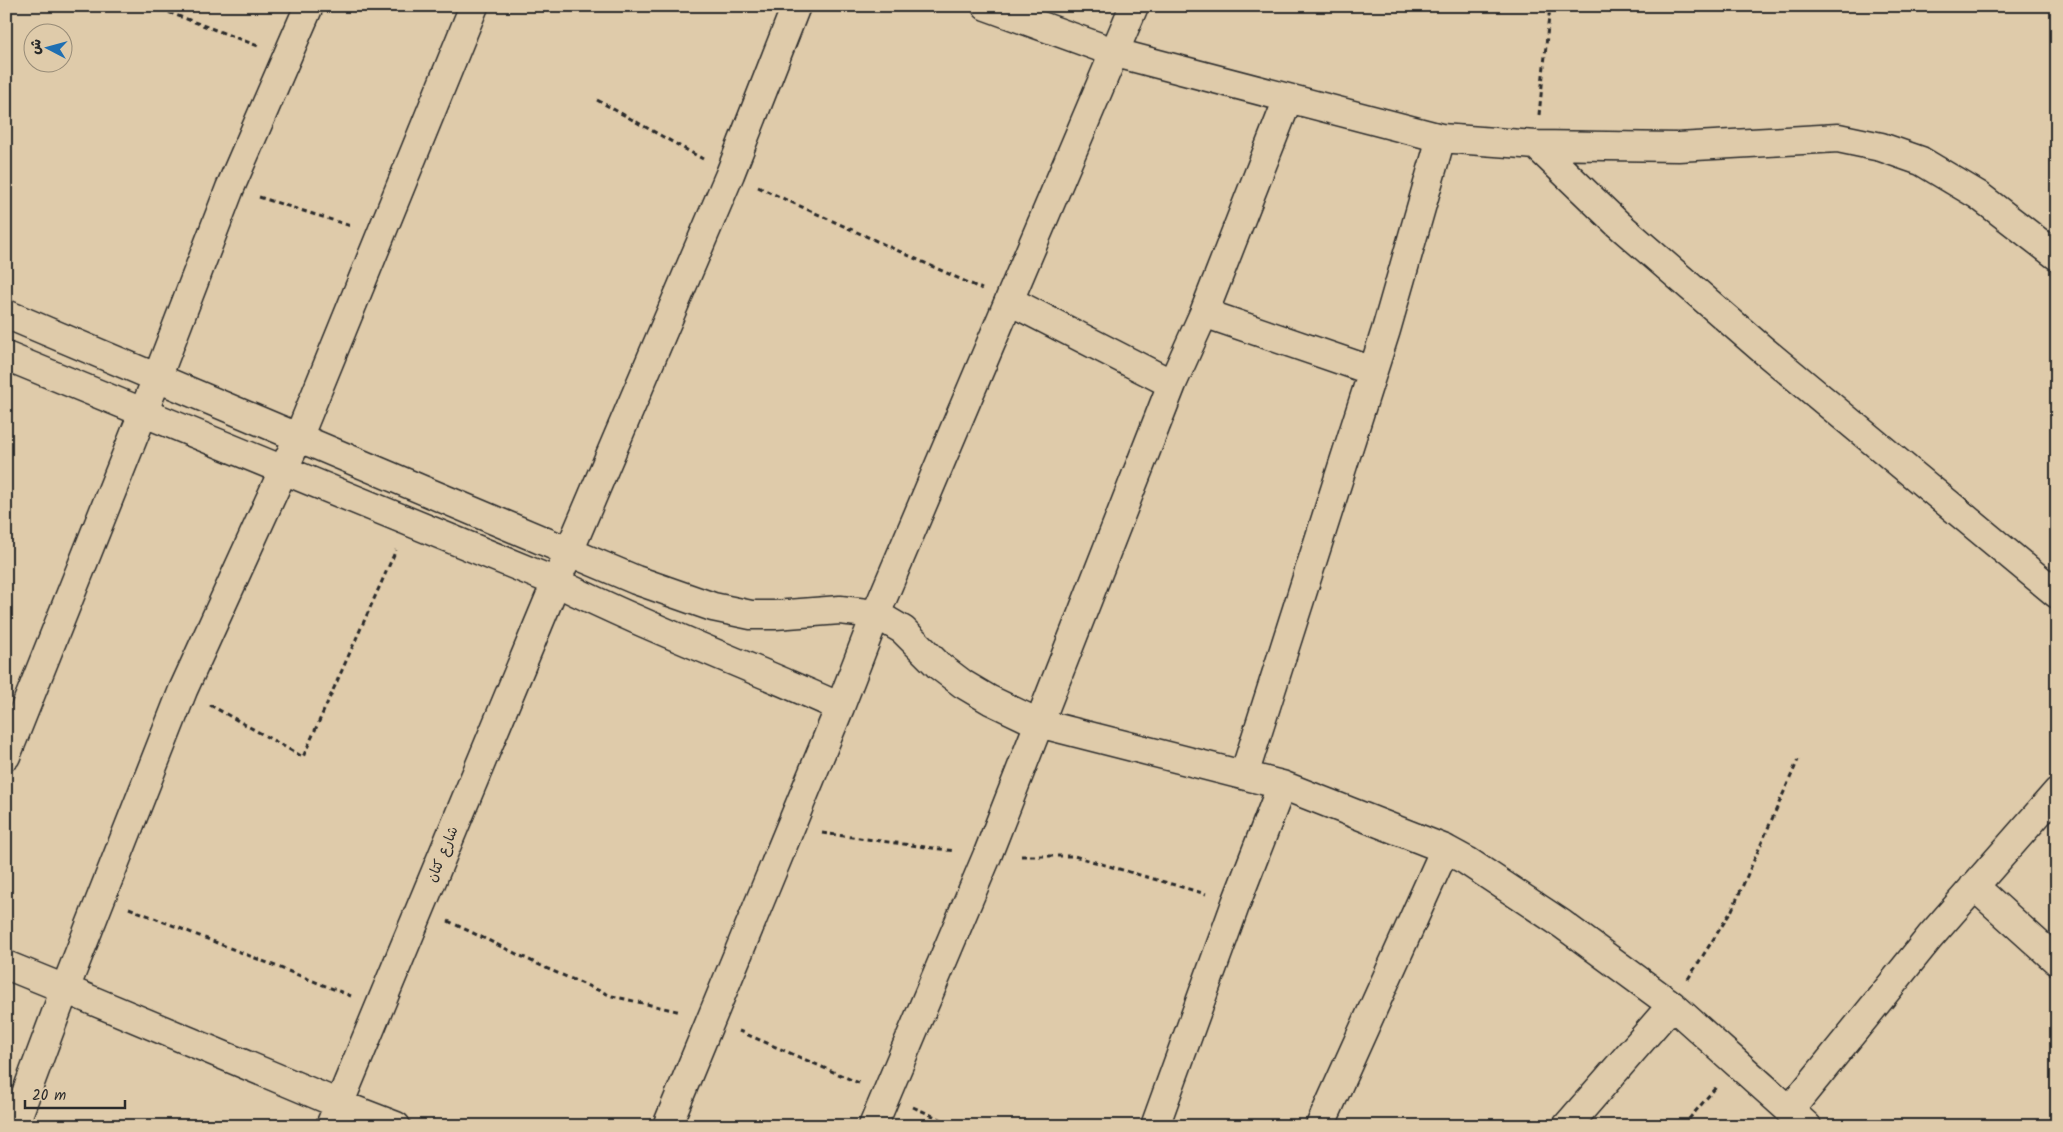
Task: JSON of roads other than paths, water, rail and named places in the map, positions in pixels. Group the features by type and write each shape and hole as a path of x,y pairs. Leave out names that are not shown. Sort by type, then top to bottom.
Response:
{"street":[{"path":"6,756 157,378 230,188 309,6"},
{"path":"14,1126 101,896 183,690 298,438 474,6"},
{"name":"شارع كتان","path":"334,1115 569,551 730,174 796,6"},
{"path":"986,6 1116,53 1440,138 1536,145 1678,147 1838,138 1872,145 1921,161 1978,195 2057,256"},
{"path":"667,1126 840,707 876,614 1116,53 1134,6"},
{"path":"873,1126 987,856 1172,384 1204,313 1288,99"},
{"path":"1244,775 1373,371 1440,138"},
{"path":"1536,145 1618,224 1741,331 2057,594"},
{"path":"1010,302 1172,384"},
{"path":"1204,313 1373,371"},
{"path":"6,314 298,438 671,592 713,607 751,615 840,610 876,614 903,630 938,664 963,684 990,700 1038,723 1282,785 1389,825 1445,849 1467,861 1562,924 1672,1005 1735,1064 1798,1118 1930,937 2057,792"},
{"path":"6,356 556,582 605,607 840,707"},
{"path":"1155,1126 1236,903 1282,785"},
{"path":"1320,1126 1445,849"},
{"path":"1974,886 2057,961"},
{"path":"6,964 65,989 334,1115 396,1126"},
{"path":"1567,1126 1672,1005"}]}
